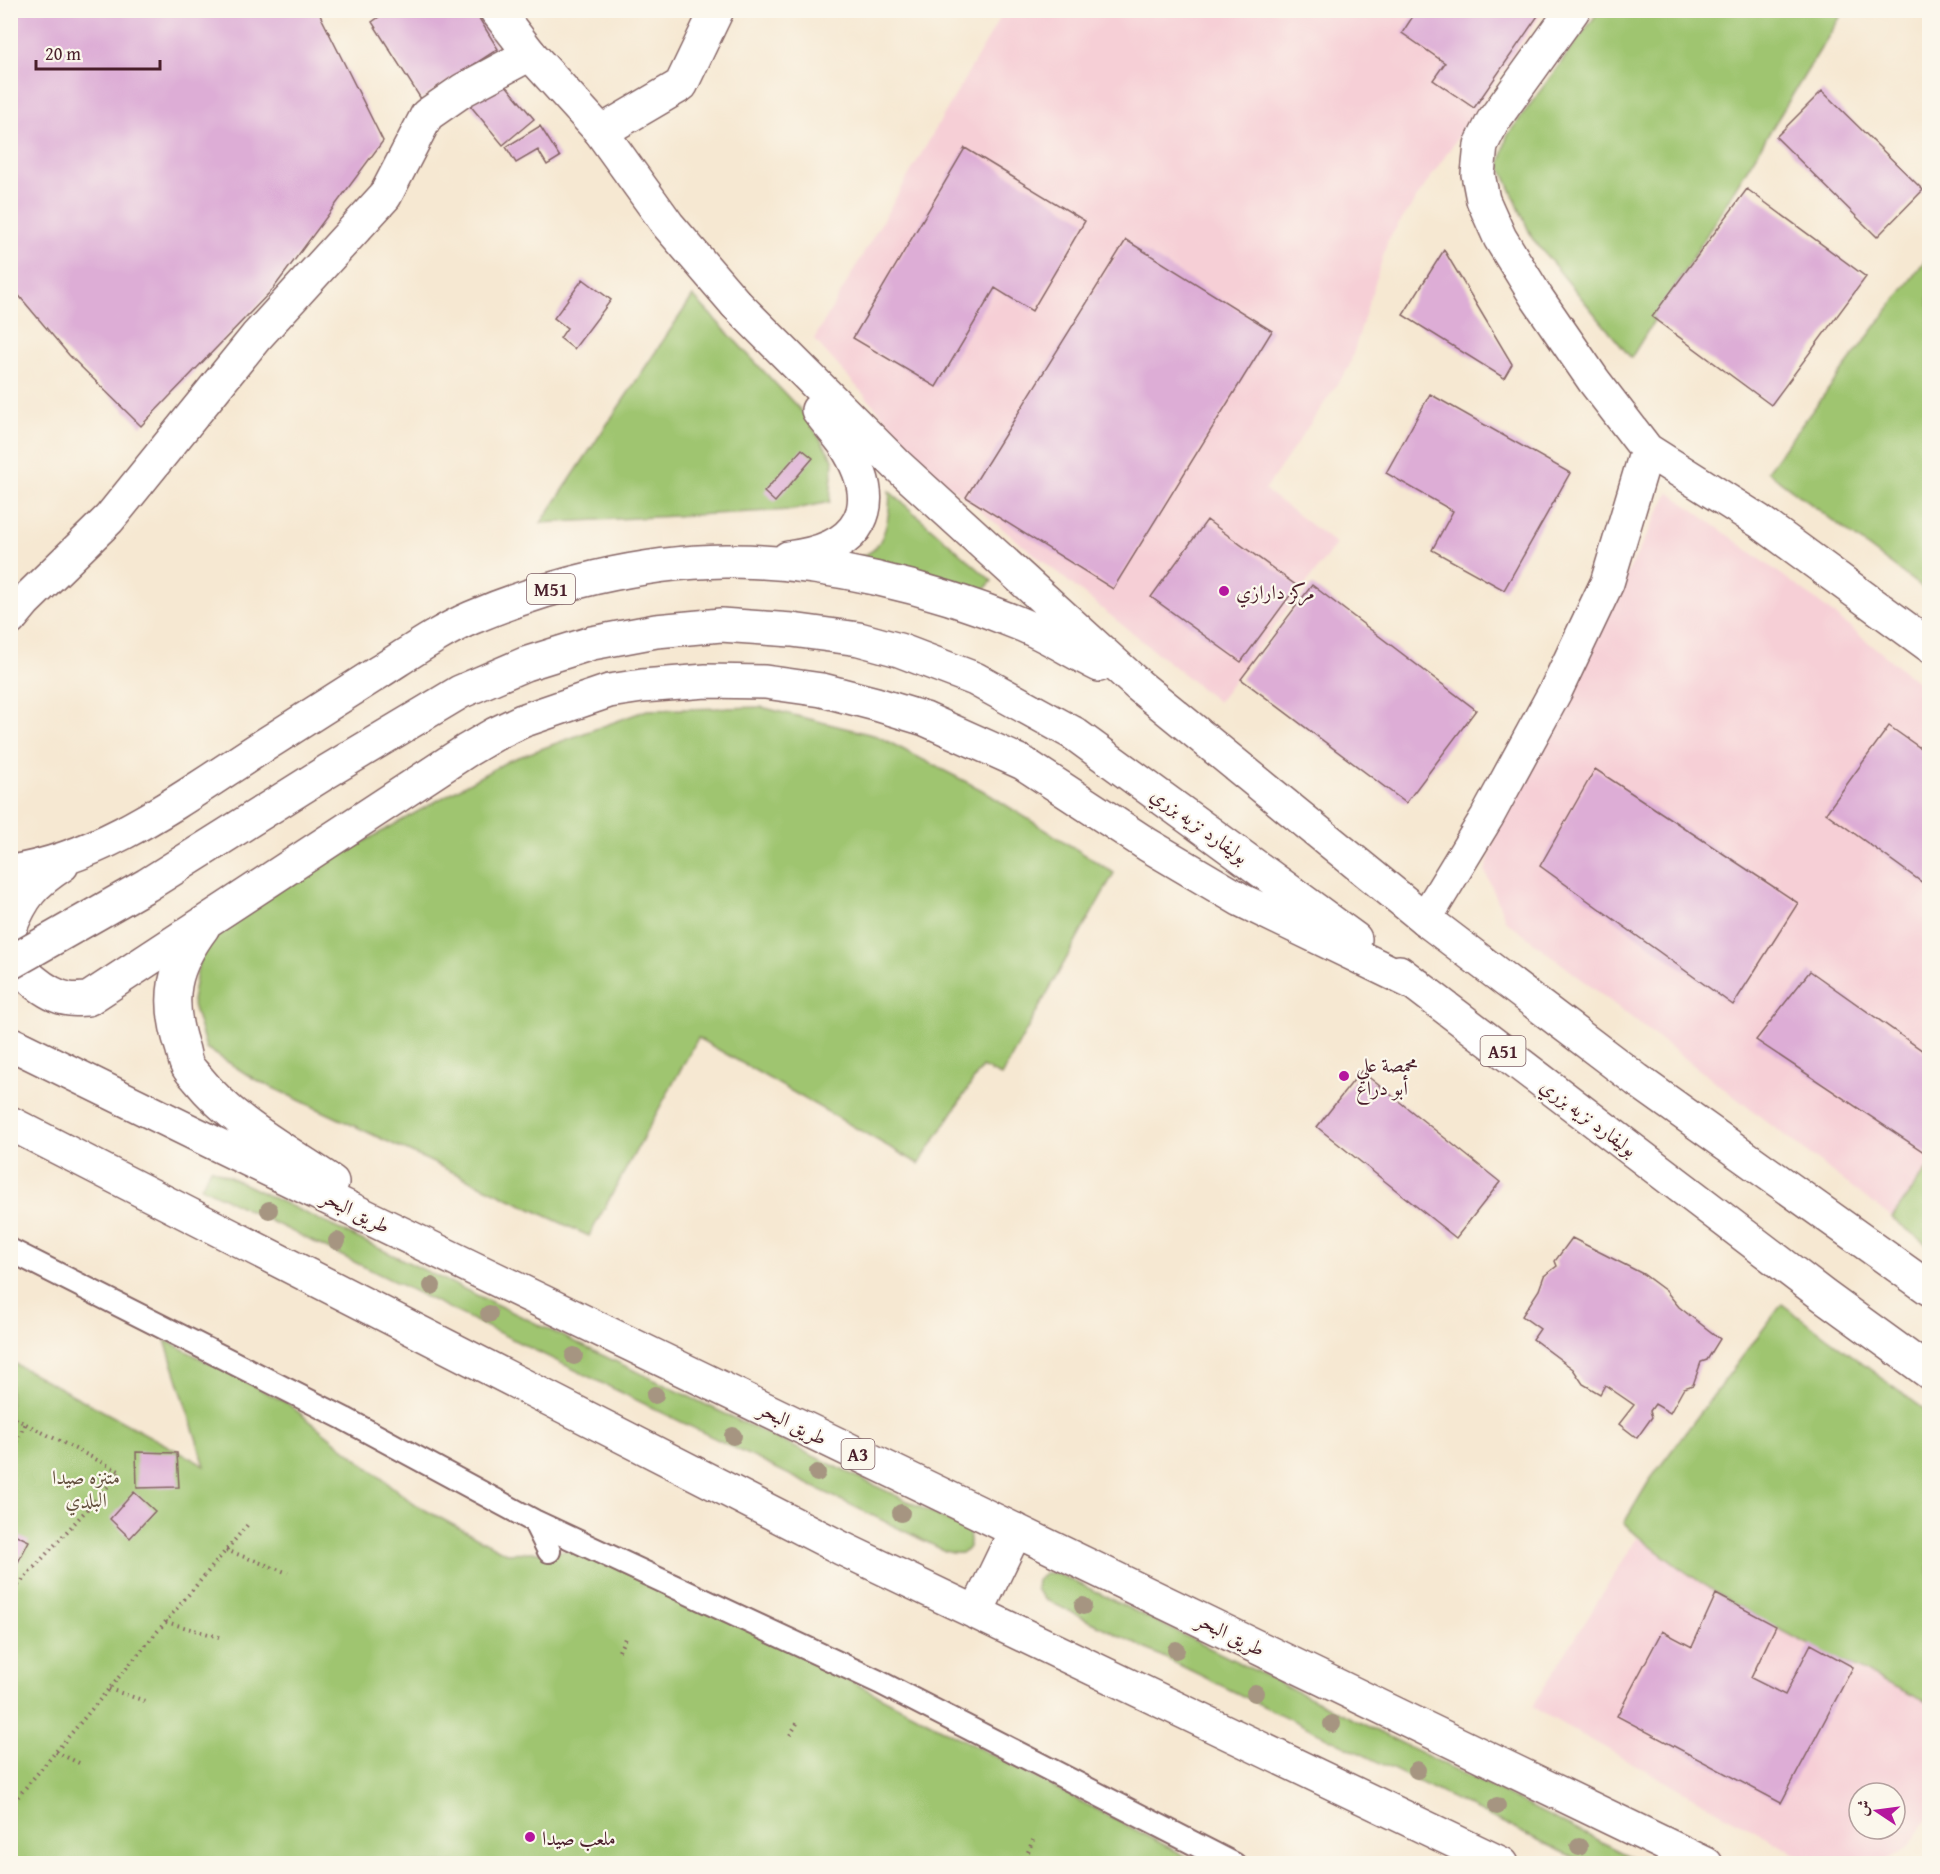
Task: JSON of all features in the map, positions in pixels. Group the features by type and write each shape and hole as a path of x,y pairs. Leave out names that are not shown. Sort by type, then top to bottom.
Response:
{"main road":[{"path":"496,10 530,54 601,132 668,225 736,304 844,444 862,480 866,500 863,513 857,528 837,544 803,556 752,562"},
{"path":"601,132 681,85 717,10"},
{"path":"1573,10 1493,121 1481,145 1478,174 1483,200 1500,238 1594,381 1647,450 1759,521 1929,646"},
{"path":"10,619 25,601 109,519 256,338 385,196 427,115 463,90 530,54"},
{"path":"736,304 897,465 1138,685 1425,919 1637,1080 1929,1289"},
{"path":"1425,919 1503,788 1556,690 1607,583 1647,450"},
{"name":"M51","path":"10,872 73,857 101,844 162,810 418,646 469,619 519,599 596,578 674,564 726,561 776,563 828,569 881,580 956,600 1024,625 1138,685"},
{"name":"بوليفارد نزيه بزري","path":"10,963 147,885 328,771 460,692 525,663 592,644 656,630 721,625 792,630 859,639 899,650 975,679 1073,733 1417,985 1824,1296 1929,1373"},
{"path":"10,949 24,972 45,990 68,999 88,999 466,750 522,722 609,691 706,681 765,682 822,690 925,719 1023,763 1148,845 1241,900 1417,985"},
{"path":"10,928 20,904 32,888 73,857"},
{"path":"209,918 183,956 176,976 174,1016 187,1065 210,1093 241,1120 413,1239"},
{"name":"طريق البحر","path":"10,1043 1703,1860"},
{"path":"10,1123 831,1543 1502,1863"},
{"path":"976,1613 1016,1530"}],"lane":[{"path":"10,1250 345,1419 534,1521 879,1682 1234,1863"},
{"path":"534,1521 549,1551"}],"path":[{"path":"10,1416 121,1472 10,1594"},
{"path":"10,1459 25,1423"},
{"path":"10,1806 249,1523"},
{"path":"226,1550 288,1574"},
{"path":"166,1622 219,1637"},
{"path":"619,1651 626,1636"},
{"path":"109,1689 148,1702"},
{"path":"790,1735 798,1722"},
{"path":"56,1752 81,1764"},
{"path":"1028,1852 1034,1840"}],"shaded area":[{"path":"1004,11 1544,11 1388,240 1349,367 1265,490 1336,544 1218,702 937,476 814,339"},
{"path":"1669,492 1812,597 1929,691 1929,1166 1892,1218 1506,921 1485,871 1499,824"},
{"path":"1637,1538 1929,1701 1929,1818 1908,1847 1883,1863 1812,1863 1532,1707"}],"green space":[{"path":"1599,11 1844,11 1631,358 1532,238 1500,165 1507,136"},
{"path":"1929,255 1929,593 1767,471"},
{"path":"693,296 804,414 833,459 830,502 791,510 541,523"},
{"path":"889,491 992,581 984,590 929,572 853,559 870,552 883,536 887,521"},
{"path":"761,707 877,736 982,790 1114,873 1001,1076 982,1067 919,1164 698,1038 589,1236 254,1079 206,1048 192,1001 200,954 222,921 508,761 647,710"},
{"path":"1929,1166 1930,1246 1892,1218"},
{"path":"211,1168 968,1530 969,1547 962,1553 945,1551 201,1187"},
{"path":"1782,1304 1929,1413 1929,1703 1832,1657 1737,1605 1677,1566 1624,1523 1649,1481"},
{"name":"متنزه صيدا البلدي","path":"165,1340 287,1403 414,1504 506,1553 582,1550 757,1632 1199,1863 11,1863 10,1361 205,1466"},
{"path":"1045,1573 1054,1573 1072,1580 1644,1863 1585,1863 1044,1599 1036,1589 1037,1580"}],"building":[{"path":"10,10 320,10 319,13 383,141 273,289 141,426 69,355 10,285"},
{"path":"389,10 474,10 498,49 421,99 372,22"},
{"path":"1417,10 1542,10 1474,108 1433,80 1445,63 1402,33"},
{"path":"500,78 534,119 503,145 469,104"},
{"path":"1822,91 1923,190 1877,237 1776,137"},
{"path":"540,126 560,157 547,165 538,150 516,163 506,147"},
{"path":"965,148 1085,221 1032,311 995,288 936,387 853,338"},
{"path":"1747,189 1866,277 1771,405 1652,317"},
{"path":"1126,240 1272,331 1113,589 966,497"},
{"path":"1444,250 1512,364 1504,378 1403,315"},
{"path":"583,279 611,300 574,349 560,338 567,328 554,318"},
{"path":"1430,394 1570,473 1504,590 1432,550 1453,511 1386,473"},
{"path":"802,449 813,458 775,502 764,492"},
{"name":"مركز دارازي","path":"1207,520 1297,586 1241,662 1151,597"},
{"path":"1312,585 1476,710 1406,803 1241,679"},
{"path":"1889,726 1930,755 1930,888 1826,813"},
{"path":"1595,769 1798,903 1733,1005 1540,866"},
{"path":"1810,971 1930,1056 1930,1156 1756,1040"},
{"path":"1361,1071 1500,1182 1456,1238 1317,1127"},
{"path":"1572,1238 1643,1274 1666,1291 1679,1307 1720,1339 1707,1360 1701,1362 1693,1385 1684,1388 1670,1413 1655,1404 1650,1411 1652,1417 1637,1438 1619,1424 1634,1405 1605,1385 1600,1394 1583,1384 1573,1369 1533,1339 1540,1329 1522,1316 1539,1290 1544,1276 1557,1266 1555,1261"},
{"path":"136,1452 177,1453 179,1487 137,1488"},
{"path":"134,1492 155,1511 130,1538 110,1519"},
{"path":"10,1532 29,1541 16,1566 10,1563"},
{"path":"1716,1594 1776,1626 1751,1678 1785,1695 1811,1644 1853,1667 1781,1803 1617,1716 1662,1631 1692,1647"}],"place":[{"name":"مركز دارازي","path":"1224,591"},
{"name":"محمصة علي أبو دراع","path":"1344,1076"},
{"name":"ملعب صيدا","path":"530,1837"}]}
